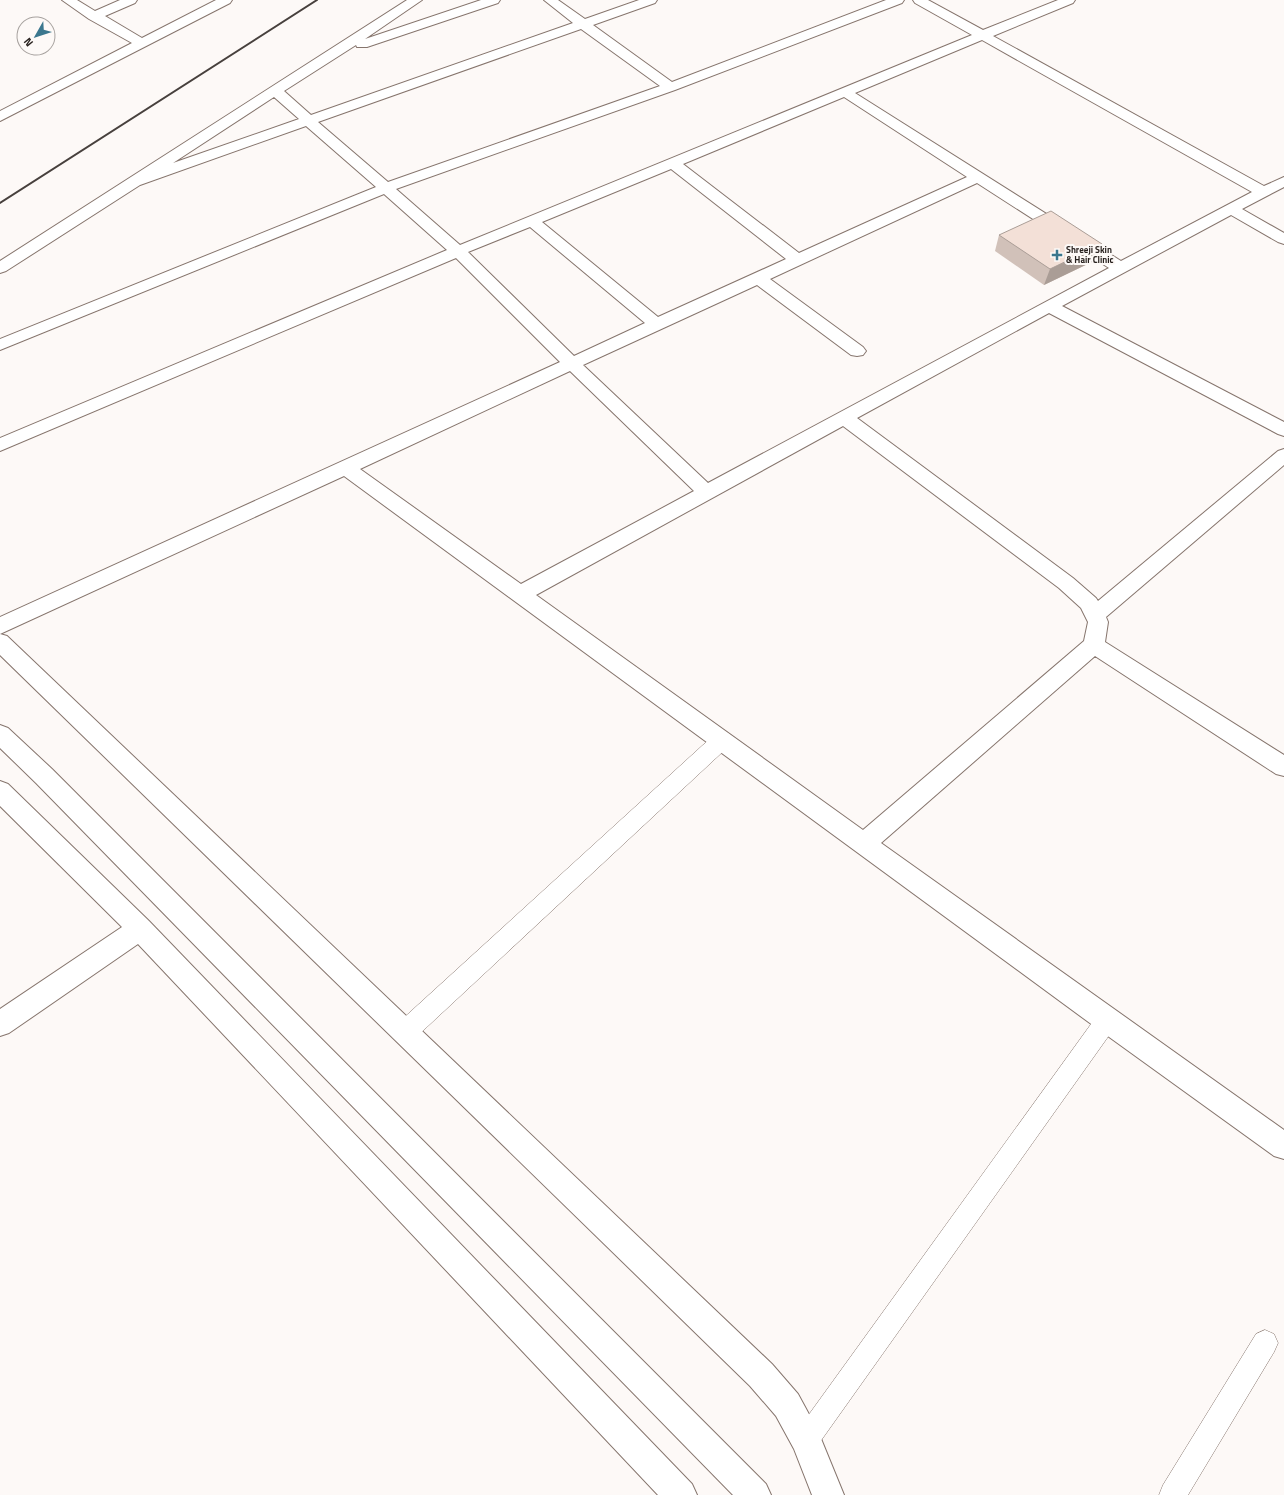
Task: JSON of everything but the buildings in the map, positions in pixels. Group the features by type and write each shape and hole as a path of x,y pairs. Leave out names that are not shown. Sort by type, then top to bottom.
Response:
{"main road":[{"path":"68,0 141,43"},
{"path":"94,16 131,0"},
{"path":"0,117 226,0"},
{"path":"0,268 416,0"},
{"path":"332,54 494,0"},
{"path":"550,0 670,87"},
{"path":"136,181 651,0"},
{"path":"0,345 386,188 670,87 898,0"},
{"path":"921,0 1264,192"},
{"path":"0,445 458,251 1069,0"},
{"path":"275,91 458,251 572,364 707,493"},
{"path":"845,92 1120,268"},
{"path":"673,163 798,260"},
{"path":"0,626 978,177"},
{"path":"520,594 1049,306 1284,181"},
{"path":"1231,209 1284,239"},
{"path":"532,221 657,325"},
{"path":"759,278 857,351"},
{"path":"1049,306 1284,430"},
{"path":"845,418 1066,583 1089,604 1098,622 1094,645 864,843"},
{"path":"1095,615 1284,455"},
{"path":"346,468 1107,1020 1284,1146"},
{"path":"0,642 761,1375 787,1405 806,1440 828,1495"},
{"path":"1094,645 1284,767"},
{"path":"0,734 755,1495"},
{"path":"0,791 140,929 658,1473 681,1495"},
{"path":"0,1024 140,929"}],"lane":[{"path":"405,1032 722,740"},
{"path":"806,1440 1107,1020"},
{"path":"1172,1495 1266,1343"}],"railway":[{"path":"0,203 317,0"}],"place":[{"name":"Shreeji Skin & Hair Clinic","path":"1057,255"}]}
